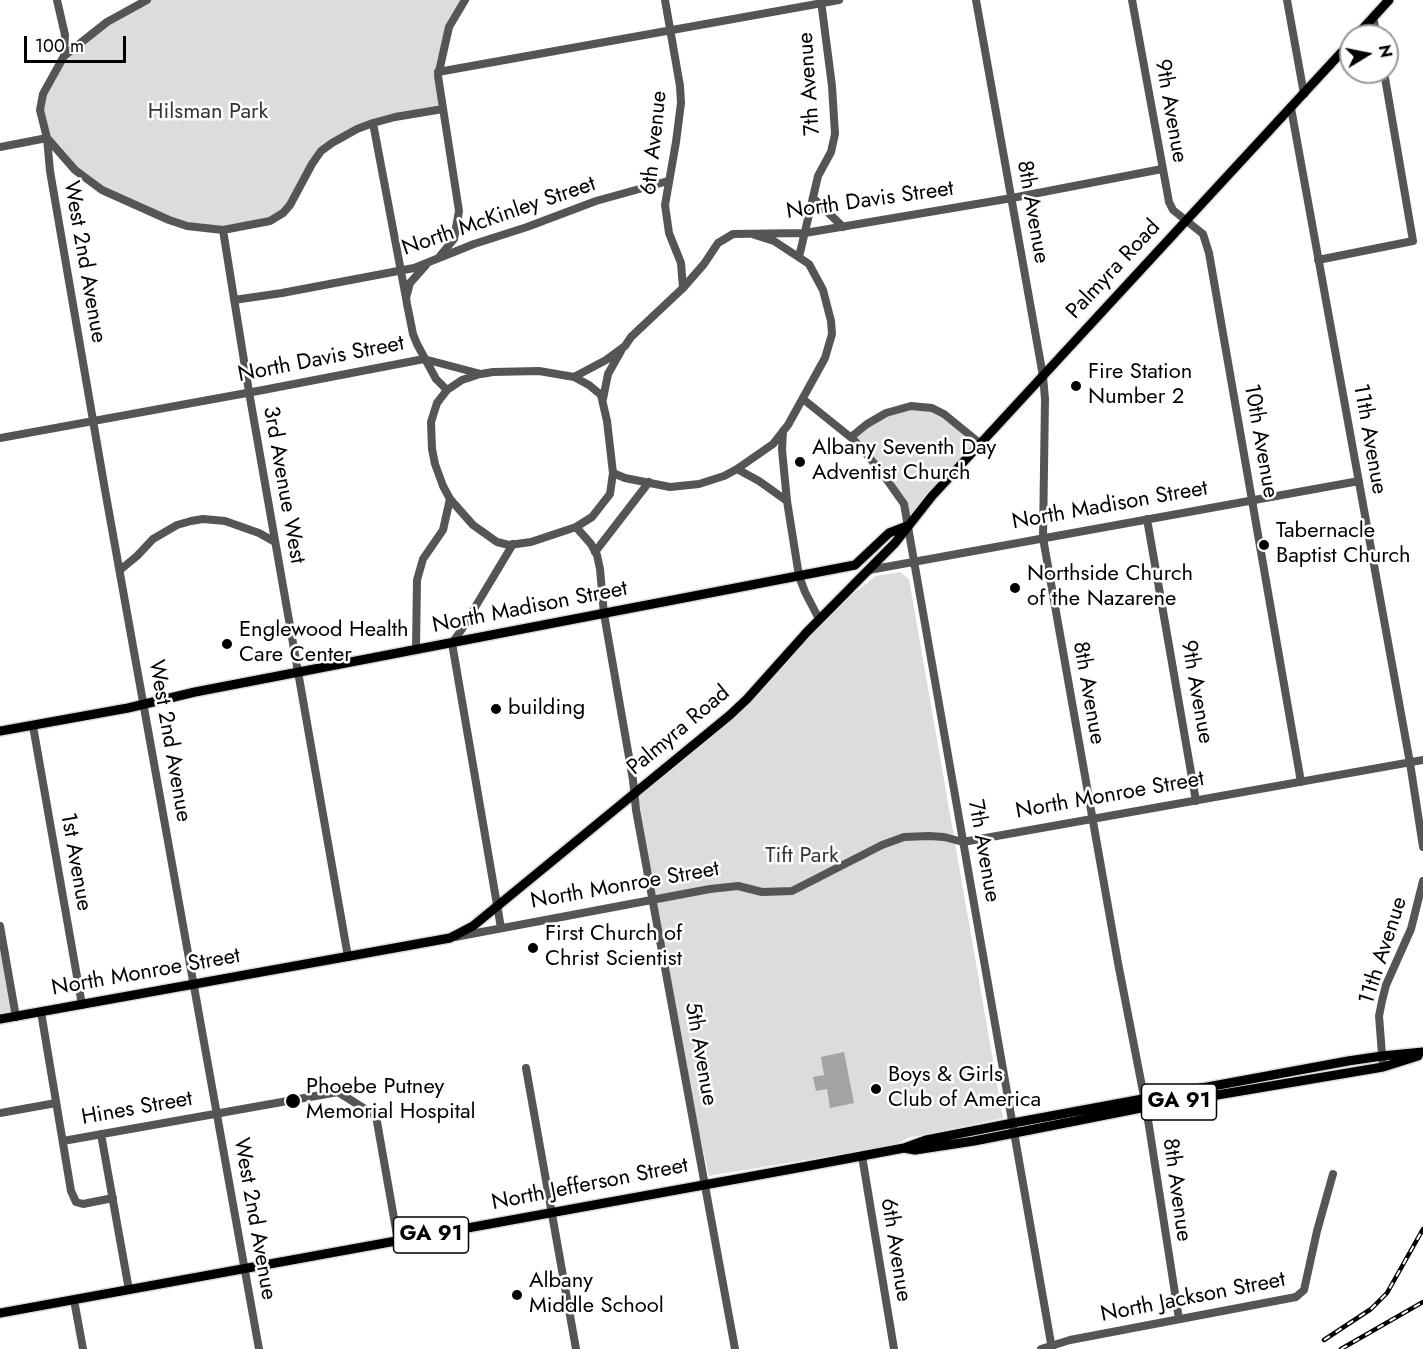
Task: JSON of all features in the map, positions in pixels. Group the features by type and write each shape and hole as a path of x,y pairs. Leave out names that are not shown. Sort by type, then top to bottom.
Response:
{"main road":[{"path":"1367,24 1389,0"},
{"name":"Palmyra Road","path":"450,938 473,926 730,715 819,619 895,543 907,526 1043,376 1339,55"},
{"name":"Palmyra Road","path":"855,566 889,534 907,526"},
{"name":"North Madison Street","path":"0,731 855,566"},
{"name":"North Monroe Street","path":"0,1019 450,938"},
{"name":"North Jefferson Street","path":"904,1148 928,1149 1014,1134 1145,1104 1382,1056 1423,1053"},
{"name":"North Jefferson Street","path":"0,1313 862,1156 904,1148 926,1140 1013,1123 1383,1067 1423,1053"}],"street":[{"path":"57,0 65,35 64,56"},
{"path":"147,0 107,22 64,56 43,94 40,110 47,138 75,170 102,190 178,223 223,230 270,221 280,216 298,193 304,177 321,151 344,135 395,117 443,109"},
{"path":"437,260 454,239 459,211 438,72 448,27 465,0"},
{"name":"6th Avenue","path":"665,0 681,103 665,197 667,220 681,263 683,288"},
{"path":"438,72 838,0"},
{"name":"8th Avenue","path":"976,0 1043,376 1045,399 1043,538 1145,1104 1179,1319"},
{"name":"9th Avenue","path":"1132,0 1169,202 1173,210 1186,222"},
{"path":"1287,0 1304,94"},
{"name":"7th Avenue","path":"799,257 819,176 832,147 835,120 821,2"},
{"path":"1374,17 1375,24"},
{"path":"1318,260 1413,242 1386,84"},
{"name":"11th Avenue","path":"1291,108 1410,763 1423,847"},
{"path":"373,123 412,334 436,380 447,390"},
{"path":"0,147 47,138"},
{"name":"West 2nd Avenue","path":"47,138 50,171 93,420 259,1349"},
{"name":"North Davis Street","path":"0,438 424,358 481,374 539,371 574,376 606,360 625,346 705,264 718,243 733,234 747,232 805,233 1012,198 1162,169"},
{"name":"North McKinley Street","path":"234,300 282,293 428,263 589,203 668,181"},
{"path":"813,198 843,227"},
{"name":"10th Avenue","path":"1186,222 1203,234 1209,253 1301,782"},
{"name":"3rd Avenue West","path":"223,230 249,392 348,957"},
{"path":"613,473 625,478 670,487 712,480 737,469 773,444 803,399 825,358 832,334 830,313 823,290 809,264 774,241 747,232"},
{"path":"406,297 410,283 428,263"},
{"path":"481,374 462,380 447,390 437,403 430,434 439,478 450,499 462,514 484,533 497,542 513,544 531,542 576,527 592,516 610,494 613,473 603,399 608,374 625,346"},
{"path":"574,376 589,385 603,399"},
{"name":"7th Avenue","path":"803,399 850,437 880,470 903,501 1052,1348"},
{"path":"850,437 886,413 911,405 932,408 945,414 982,445"},
{"path":"783,431 782,450 787,501 799,576 819,619"},
{"path":"737,469 787,501"},
{"name":"North Madison Street","path":"869,570 1359,481"},
{"path":"595,552 649,482"},
{"path":"416,650 417,580 423,559 443,530 450,499"},
{"path":"120,570 164,531 191,521 203,519 225,521 259,533 275,542"},
{"name":"9th Avenue","path":"1147,519 1196,801"},
{"name":"5th Avenue","path":"576,527 595,552 600,569 604,614 635,794 735,1349"},
{"path":"501,928 452,643 513,544"},
{"name":"1st Avenue","path":"33,726 82,1005"},
{"name":"North Monroe Street","path":"450,938 726,887 738,886 776,892 792,891 882,845 904,837 944,837 963,843 1423,760"},
{"name":"11th Avenue","path":"1383,1067 1380,1016 1382,1001 1386,985 1412,929 1423,881"},
{"path":"0,926 2,949 16,1017"},
{"path":"40,1012 72,1191 76,1202 83,1204 113,1198"},
{"path":"526,1068 576,1349"},
{"path":"217,1113 338,1092 376,1116 398,1241"},
{"path":"0,1113 56,1103"},
{"name":"Hines Street","path":"63,1141 217,1113"},
{"path":"102,1134 129,1290"},
{"name":"6th Avenue","path":"862,1156 894,1349"},
{"name":"North Jackson Street","path":"1041,1349 1052,1348 1070,1341 1296,1297 1304,1290 1317,1231 1334,1174"},
{"path":"74,1300 83,1349"}],"green space":[{"name":"Hilsman Park","path":"148,0 463,0 454,14 436,76 441,108 394,115 330,142 280,215 223,229 187,225 90,182 47,138 41,111 43,94 63,60 107,23"},
{"path":"903,408 932,409 981,445 909,524 905,503 854,440 867,425"},
{"name":"Tift Park","path":"900,572 909,579 1003,1118 907,1138 899,1144 709,1176 685,1068 636,794 731,716 821,619 876,576"},
{"path":"3,949 15,1016 0,1019 0,950"}],"shaded area":[{"path":"844,1052 854,1103 830,1108 827,1089 816,1091 813,1077 824,1075 821,1057"}],"railway":[{"path":"1324,1340 1371,1309 1387,1293 1423,1229"},
{"path":"1341,1349 1423,1302"}],"place":[{"name":"Fire Station Number 2","path":"1076,386"},
{"name":"Albany Seventh Day Adventist Church","path":"800,462"},
{"name":"Tabernacle Baptist Church","path":"1264,545"},
{"name":"Northside Church of the Nazarene","path":"1015,588"},
{"name":"Englewood Health Care Center","path":"227,644"},
{"name":"building","path":"496,709"},
{"name":"First Church of Christ Scientist","path":"533,948"},
{"name":"Boys & Girls Club of America","path":"876,1089"},
{"name":"Phoebe Putney Memorial Hospital","path":"293,1101"},
{"name":"Albany Middle School","path":"517,1295"}]}
